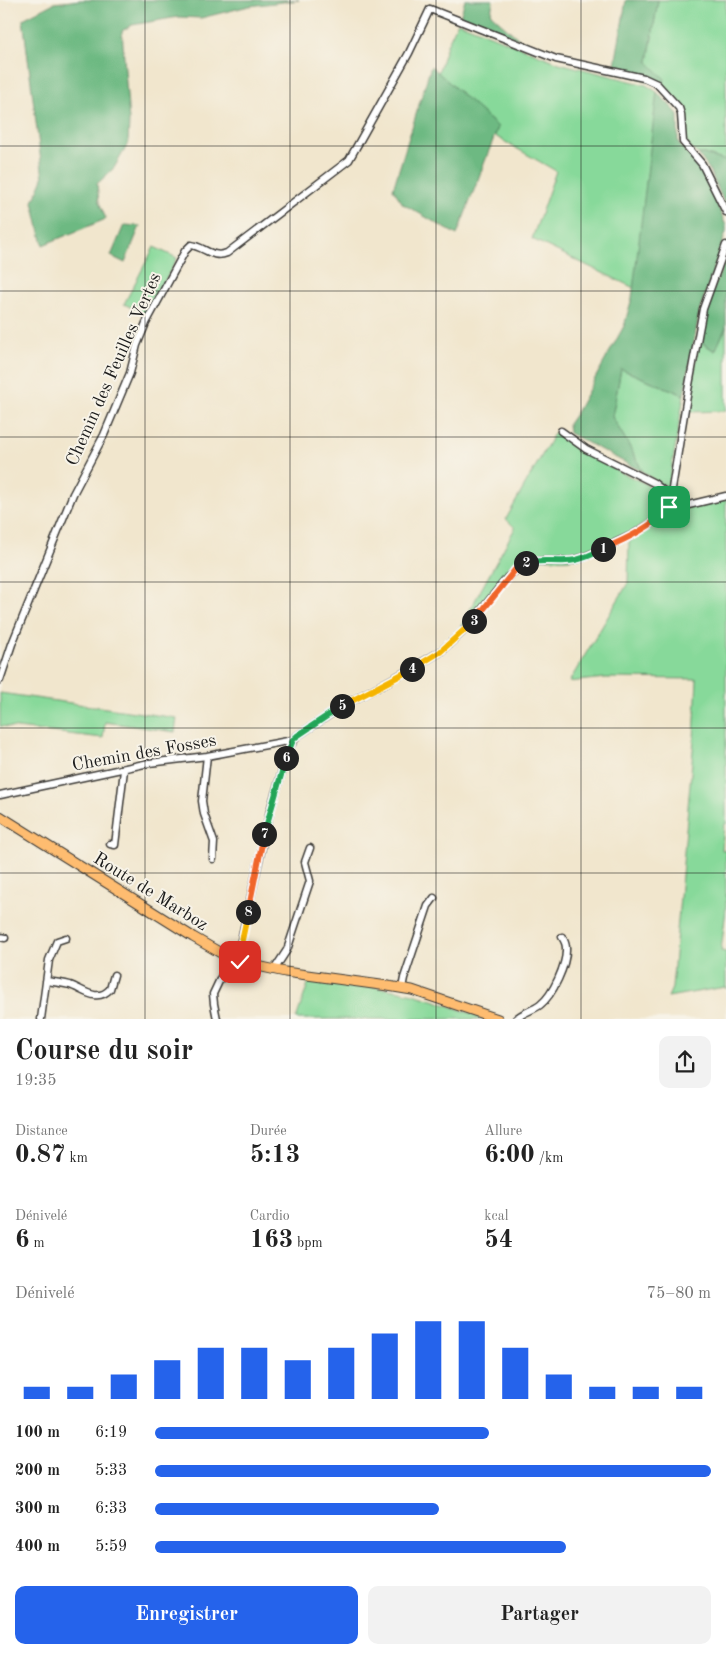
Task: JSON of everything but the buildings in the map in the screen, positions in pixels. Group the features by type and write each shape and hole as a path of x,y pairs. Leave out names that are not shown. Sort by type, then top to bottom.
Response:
{"main road":[{"name":"Route de Marboz","path":"0,816 193,937 235,960 274,970 402,988 442,999 498,1019"}],"street":[{"name":"Chemin des Feuilles Vertes","path":"0,680 69,502 83,472 98,448 127,380 140,336 154,306 185,251 191,245 216,255 227,253 344,165 358,145 390,88 430,9 556,59 644,78 657,84 679,108 682,114 683,142 702,164 726,212"},
{"path":"217,1019 213,999 215,988 222,975 235,960 241,945 265,829 283,766 293,740 346,704 440,652 468,627 507,578 524,564 540,560 570,561 590,555 654,522 669,507 701,317 726,245"},
{"path":"561,430 586,449 654,483 671,497"},
{"path":"669,507 680,507 726,496"},
{"name":"Chemin des Fosses","path":"0,794 124,770 149,763 207,756 293,740"},
{"path":"207,756 202,801 204,814 214,842 212,859"},
{"path":"110,844 116,845 124,770"},
{"path":"274,970 287,950 310,881 305,862 310,848"},
{"path":"402,988 428,906 434,898"},
{"path":"516,1019 523,1013 532,1011 542,1004 556,985 566,956 566,946 562,936"},
{"path":"41,1019 52,949 60,938 66,938"},
{"path":"46,981 66,984 91,995 100,995 110,989 114,975"}],"green space":[{"path":"81,0 299,0 249,6 201,18 178,17 132,25 122,31 129,121 128,144 114,168 97,184 99,202 106,219 43,245 33,202 43,178 23,19 54,3"},
{"path":"465,0 493,0 491,14 520,40 460,17"},
{"path":"626,0 658,0 648,62 665,79 662,85 614,71"},
{"path":"658,0 726,0 726,161 698,154 690,148 684,137 682,108 662,85 648,62"},
{"path":"458,22 559,63 646,85 657,92 634,288 532,239 556,171 495,136 498,127 438,73 447,45"},
{"path":"431,66 498,127 457,235 403,204 393,189"},
{"path":"657,92 678,114 678,141 681,147 693,157 707,179 726,226 726,232 700,309 684,395 621,369 612,417 643,472 569,433 568,424 624,326 632,298"},
{"path":"698,154 726,161 726,207 709,169"},
{"path":"124,225 140,226 125,263 111,256"},
{"path":"154,247 177,258 147,315 124,304"},
{"path":"724,263 726,272 726,327 715,351 700,341 706,307"},
{"path":"726,327 726,411 688,412 699,341 715,351"},
{"path":"621,369 684,395 668,490 643,472 612,417"},
{"path":"555,432 581,451 646,484 665,499 666,508 634,531 580,557 569,559 539,558 521,563 509,573 474,618 455,637 515,528 506,519"},
{"path":"726,498 726,824 724,825 722,850 726,850 726,909 721,951 726,952 726,989 725,987 668,997 672,988 694,739 697,679 605,678 569,682 628,583 629,542 671,512"},
{"path":"0,693 177,718 175,732 105,722 103,738 0,726"},
{"path":"309,981 361,985 400,991 487,1019 296,1019"}],"route":[{"path":"240,962 235,960 241,945 265,829 283,766 293,740 346,704 440,652 468,627 507,578 519,566 540,560 570,561 590,555 618,543 654,522 669,507"}]}
